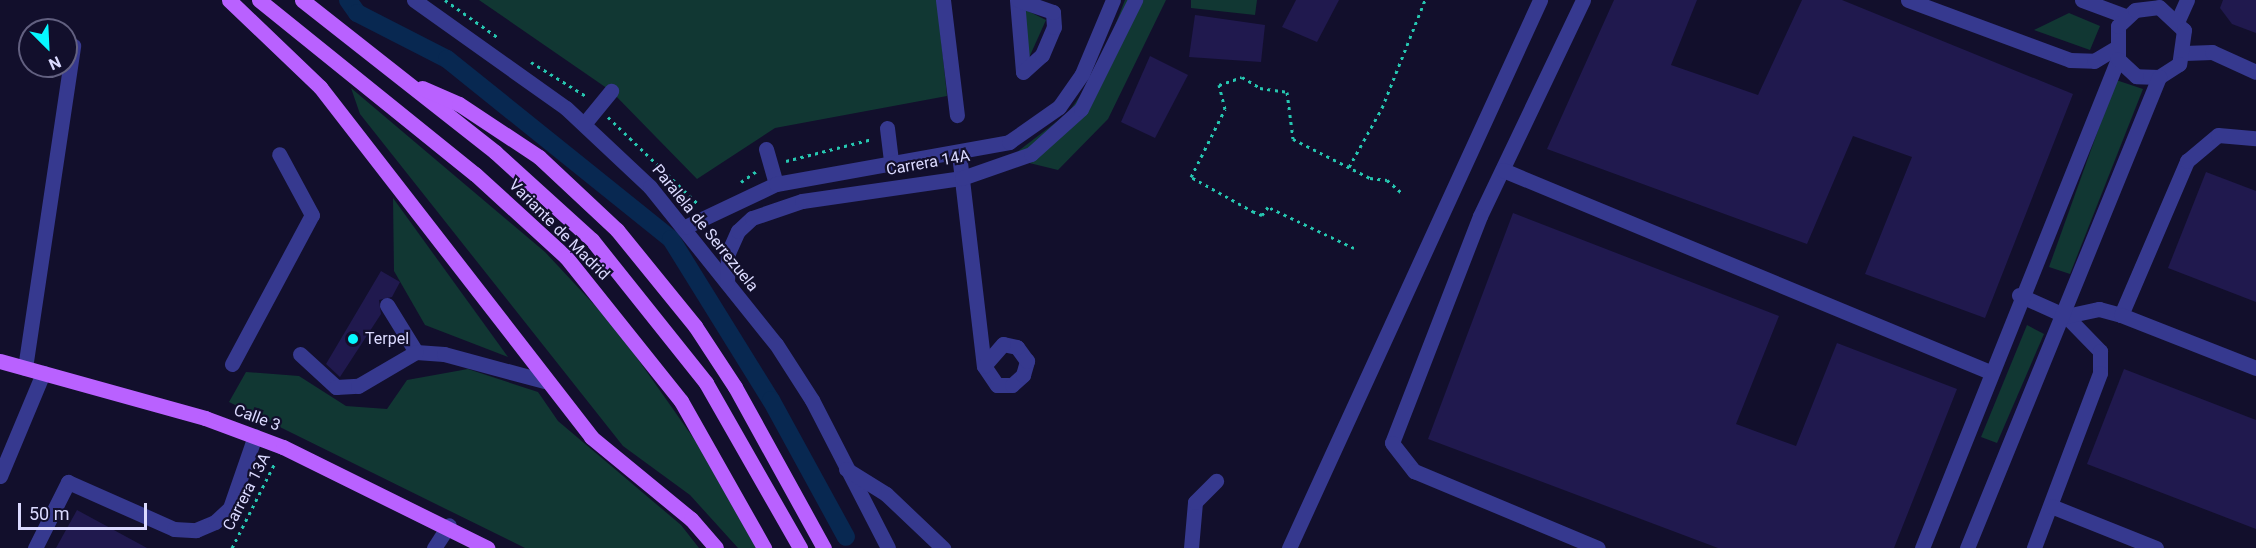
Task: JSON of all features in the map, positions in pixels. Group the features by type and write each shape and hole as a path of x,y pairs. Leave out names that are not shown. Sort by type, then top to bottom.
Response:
{"main road":[{"path":"229,0 320,87 544,381 591,437 691,519 716,548"},
{"name":"Variante de Madrid","path":"259,0 475,174 566,257 681,400 765,548"},
{"name":"Variante de Madrid","path":"302,0 541,192 631,285 706,383 799,545"},
{"path":"396,76 459,105 539,157 617,230 695,326 735,387 824,548"},
{"name":"Calle 3","path":"0,361 255,436 283,447 487,548"}],"street":[{"name":"Paralela de Serrezuela","path":"414,0 584,124 685,227 727,284 776,344 812,400 844,468 888,548"},
{"path":"943,0 957,116"},
{"name":"Carrera 14A","path":"685,227 776,184 959,154 1009,142 1059,107 1082,74 1113,0"},
{"name":"Carrera 14A","path":"727,284 728,253 738,231 752,218 802,201 962,178 1031,154 1081,109 1135,0"},
{"path":"1288,548 1540,0"},
{"path":"1583,0 1503,170 1392,442 1414,471 1598,548"},
{"path":"1908,0 2070,60 2094,61 2116,54"},
{"path":"2082,0 2133,9 2158,7 2178,20"},
{"path":"2184,53 2178,20 2187,0"},
{"path":"1922,548 2019,295 2133,9"},
{"path":"1967,548 2066,316 2159,77 2184,53 2212,52 2256,72"},
{"path":"2116,54 2136,76 2159,77"},
{"path":"25,368 68,78"},
{"path":"584,124 611,91"},
{"path":"887,131 892,166"},
{"path":"2121,315 2187,161 2218,135 2256,138"},
{"path":"232,364 312,215 279,154"},
{"path":"959,154 962,178 980,333 984,366 997,385 1012,385 1023,375 1027,361 1017,347 1003,344 980,333"},
{"path":"768,156 776,184"},
{"path":"1503,170 1990,372"},
{"path":"2019,295 2066,316 2100,351 2100,373 2034,548"},
{"path":"387,305 416,352"},
{"path":"2066,316 2099,309 2121,315 2256,368"},
{"path":"984,366 1003,344"},
{"path":"300,354 336,387 358,386 416,352 444,354 544,381"},
{"path":"0,476 3,458 43,373"},
{"path":"35,548 68,483 174,529 196,530 215,522 230,508 255,436"},
{"path":"844,468 886,494 943,548"},
{"path":"1191,548 1195,502 1216,481"},
{"path":"2051,506 2156,548"},
{"path":"434,548 458,535"}],"path":[{"path":"445,0 502,41"},
{"path":"1349,167 1382,108 1425,0"},
{"path":"528,62 541,64 599,108 703,207"},
{"path":"1354,248 1268,207 1262,215 1191,177 1225,109 1219,85 1242,77 1260,88 1287,92 1293,140 1349,167 1387,180 1403,194"},
{"path":"737,185 768,156 887,131"},
{"name":"Carrera 13A","path":"232,548 283,447"}],"green space":[{"path":"479,0 937,0 947,96 775,128 697,179 611,91"},
{"path":"1125,0 1166,0 1108,119 1058,170 1009,158 1068,113 1097,72"},
{"path":"1191,0 1257,0 1255,15 1191,8"},
{"path":"1024,9 1046,20 1028,60"},
{"path":"2069,13 2100,26 2090,50 2034,30"},
{"path":"2116,80 2143,89 2070,274 2049,267"},
{"path":"351,88 545,252 616,328 706,456 756,548 738,548 690,495 623,446 360,114"},
{"path":"393,198 508,357 425,325 394,271"},
{"path":"2027,325 2044,334 1997,443 1981,437"},
{"path":"468,369 538,392 558,421 681,525 699,548 525,548 229,402 246,372 299,376 346,406 387,409 407,380"}],"building":[{"path":"1296,0 1339,0 1317,42 1282,27"},
{"path":"1614,0 1697,0 1671,65 1758,95 1802,0 1842,0 2073,94 1985,318 1865,274 1912,157 1853,136 1807,244 1547,149"},
{"path":"2223,0 2256,0 2256,33 2232,24 2220,8"},
{"path":"1195,15 1265,25 1261,62 1189,57"},
{"path":"1150,56 1188,75 1155,138 1121,122"},
{"path":"2206,172 2256,191 2256,302 2168,268"},
{"path":"1513,213 1779,316 1736,424 1796,446 1837,343 1957,389 1894,548 1718,548 1428,439"},
{"name":"Terpel","path":"381,271 400,282 392,297 379,300 381,314 340,377 326,364"},
{"path":"2124,369 2256,420 2256,529 2087,464"},
{"path":"77,510 147,548 56,548"}],"waterway":[{"path":"348,0 357,13 447,59 671,239 771,400 846,537"}],"place":[{"name":"Terpel","path":"353,339"}]}
